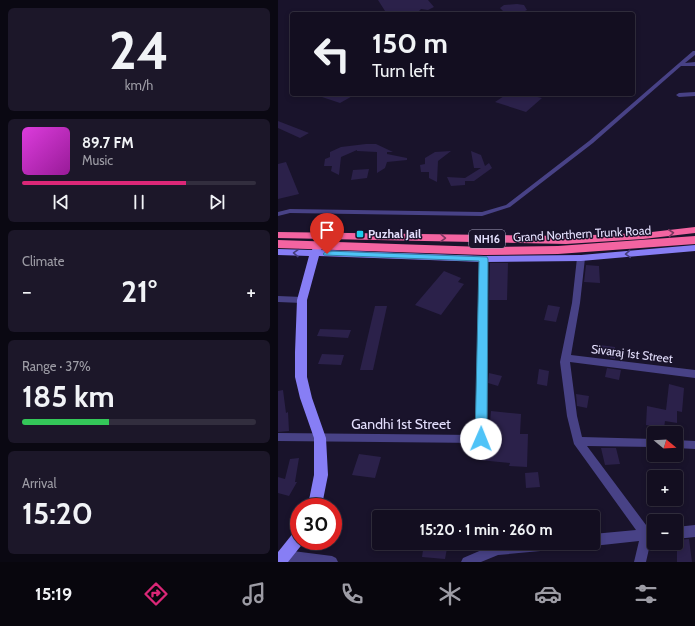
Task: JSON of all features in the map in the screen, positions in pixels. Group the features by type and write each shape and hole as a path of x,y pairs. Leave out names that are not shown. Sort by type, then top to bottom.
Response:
{"highway":[{"name":"Grand Northern Trunk Road","path":"278,235 318,245 566,240 643,236 695,230"},
{"name":"Grand Northern Trunk Road","path":"278,244 484,251 558,250 695,240"}],"street":[{"path":"278,214 290,211 482,214 508,206 591,142 695,52"},
{"path":"679,65 695,64"},
{"path":"679,95 695,94"},
{"path":"316,498 321,475 320,438 306,398 301,377 302,300 318,245"},
{"path":"278,252 318,245 484,259 581,258 695,248"},
{"path":"581,258 576,304 566,358 572,416 578,441 647,530"},
{"name":"Gandhi 1st Street","path":"278,437 481,439 484,259"},
{"path":"278,299 302,300"},
{"name":"Sivaraj 1st Street","path":"566,358 695,374"},
{"path":"578,441 647,444"},
{"path":"683,444 695,445"},
{"path":"683,532 695,531"},
{"path":"600,539 647,534"},
{"path":"640,562 647,542"},
{"path":"282,559 290,549"},
{"path":"467,562 496,550"},
{"path":"282,559 332,562"}],"building":[{"path":"378,0 428,0 434,7 428,10 421,9 413,12 385,11"},
{"path":"504,5 524,5 527,10 523,12 504,12 500,8"},
{"path":"319,96 352,96 340,103"},
{"path":"504,96 534,96 542,98 526,112 495,102"},
{"path":"278,121 309,133 300,138 278,128"},
{"path":"376,144 393,152 387,152 387,154 407,158 407,160 387,162 385,168 377,173 377,152 357,150 341,157 339,175 331,171 332,166 324,166 325,159 330,157 330,152 341,147"},
{"path":"451,151 438,161 437,182 429,178 429,172 421,172 420,165 425,164 425,158 435,152"},
{"path":"471,151 481,155 485,166 489,163 492,168 474,181 465,181 465,185 451,186 447,177 465,178 481,168 474,168"},
{"path":"286,162 299,194 278,199 278,164"},
{"path":"369,169 367,178 351,180 353,170"},
{"path":"490,263 508,263 507,300 489,300"},
{"path":"586,265 599,266 600,283 584,282"},
{"path":"444,271 461,278 458,282 464,284 441,315 415,305"},
{"path":"548,305 560,307 556,322 544,320"},
{"path":"375,306 387,306 373,370 360,370"},
{"path":"320,329 351,330 348,338 317,336"},
{"path":"600,345 615,347 615,359 610,358 611,356 600,355"},
{"path":"322,354 344,355 341,365 318,364"},
{"path":"607,368 621,370 619,380 605,377"},
{"path":"539,369 549,371 547,386 537,384"},
{"path":"489,373 502,376 498,386 488,383"},
{"path":"669,384 684,388 682,412 677,411 677,423 665,421 664,426 646,425 647,406 666,410"},
{"path":"283,390 286,413 288,412 289,431 278,432 278,391"},
{"path":"576,394 589,396 587,408 577,406"},
{"path":"491,411 521,414 520,434 528,434 527,467 509,466 510,463 479,460 480,444 488,442"},
{"path":"601,448 616,448 620,464 605,465"},
{"path":"359,454 381,457 375,478 352,475"},
{"path":"299,458 295,482 297,482 289,496 278,493 278,477 285,479 290,459"},
{"path":"538,472 540,487 526,488 525,473"},
{"path":"689,539 692,562 677,562 677,550 683,550 683,540"},
{"path":"423,550 447,550 445,559 422,557"}],"place":[{"name":"Puzhal Jail","path":"360,234"}],"route":[{"path":"327,254 365,254 484,259 481,439"}]}
